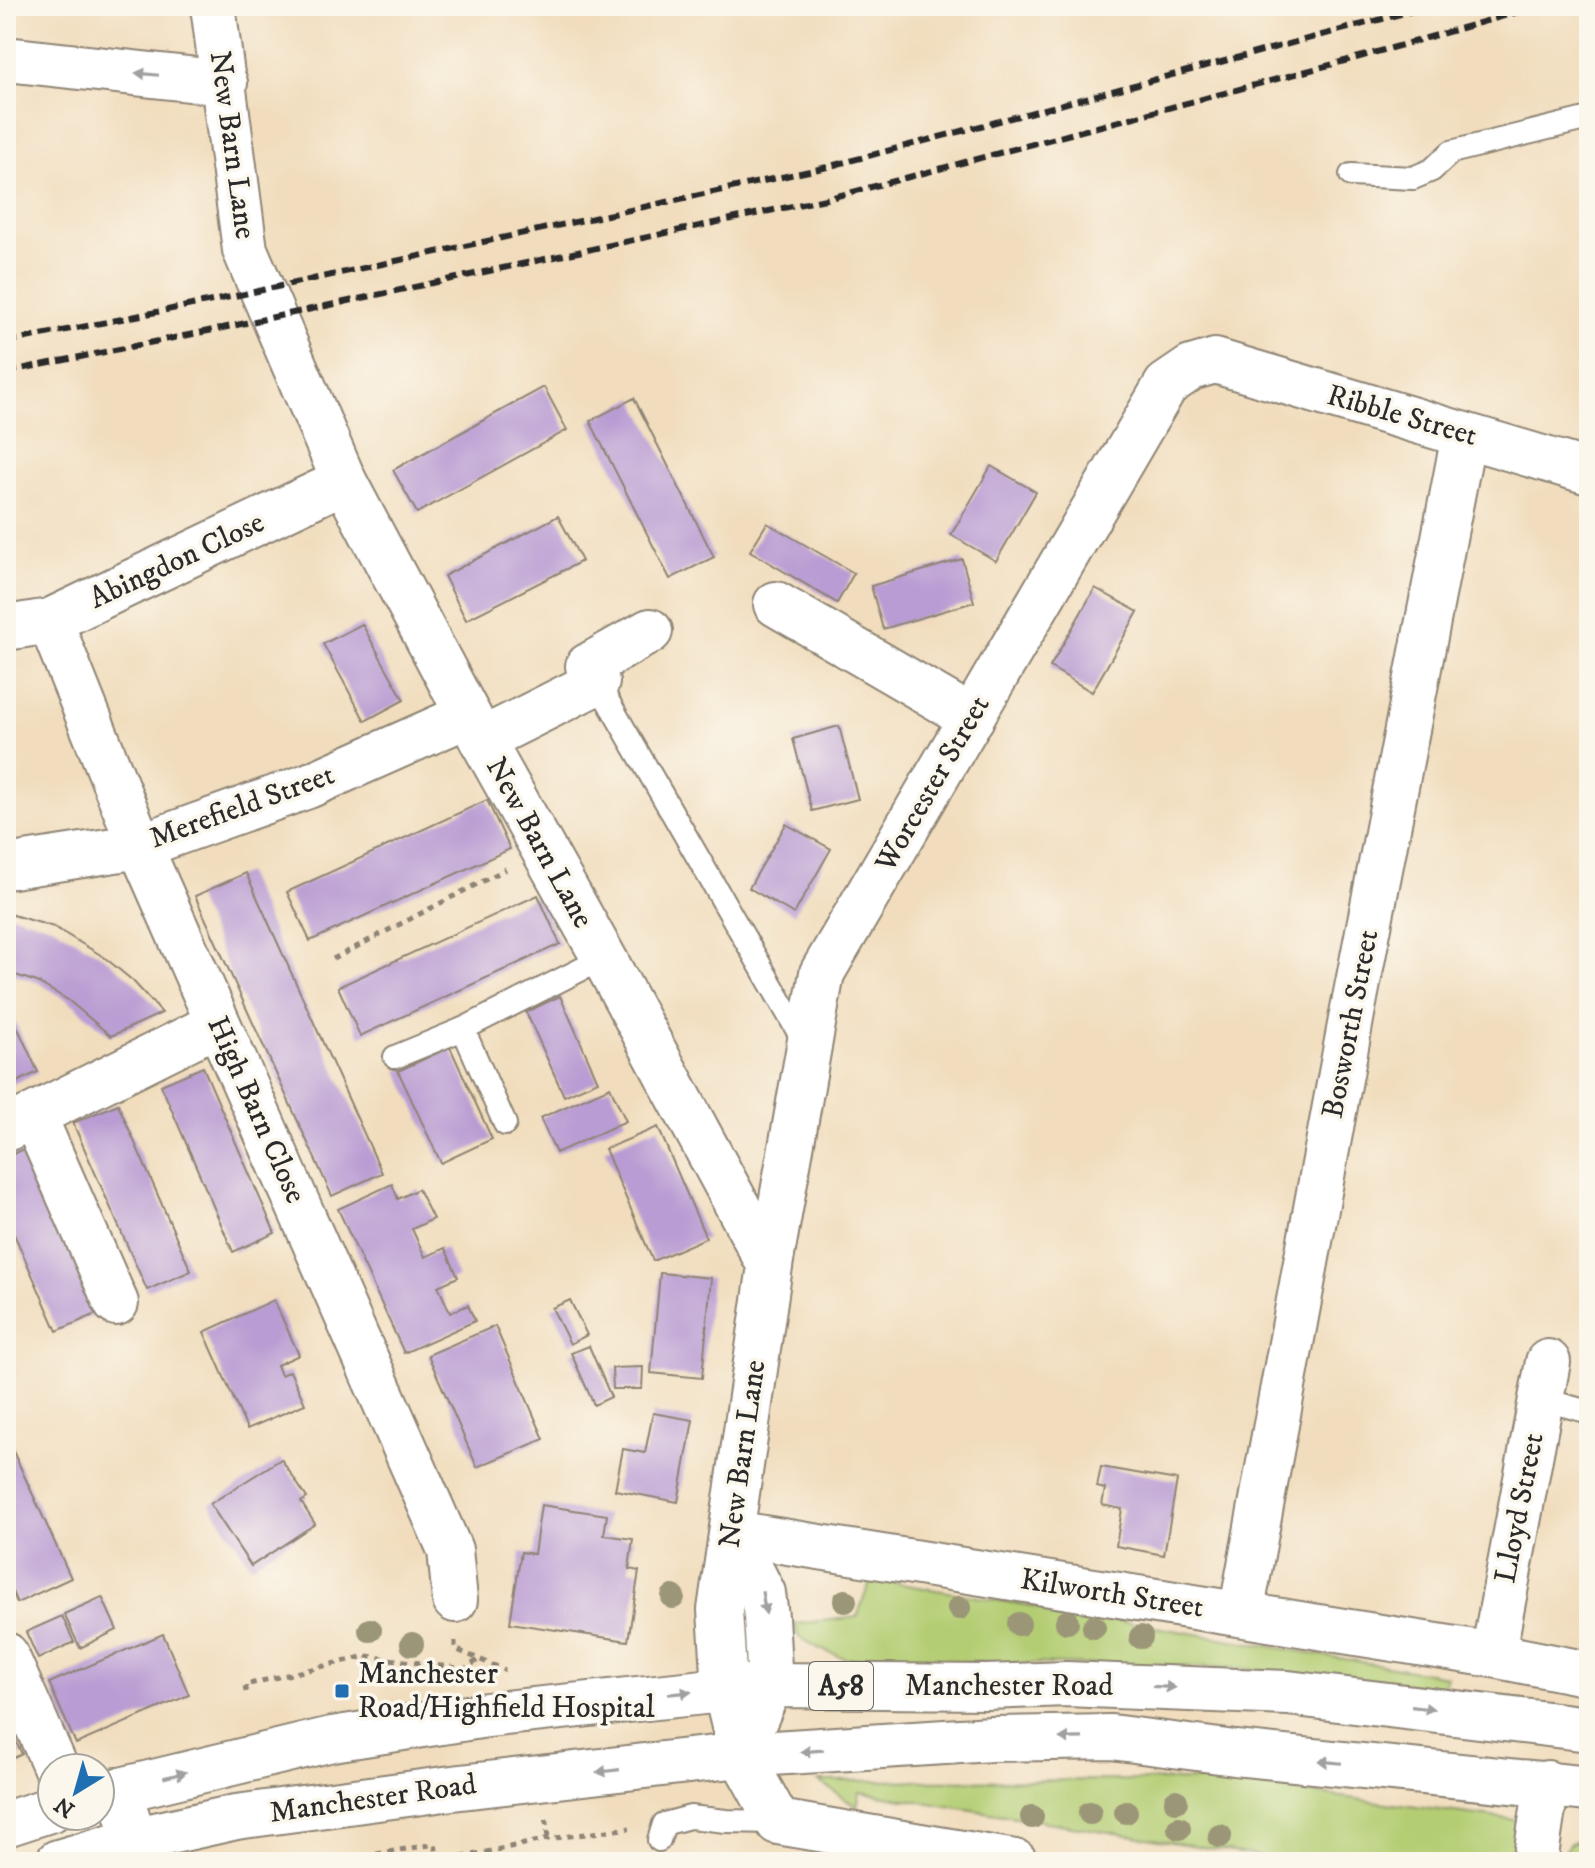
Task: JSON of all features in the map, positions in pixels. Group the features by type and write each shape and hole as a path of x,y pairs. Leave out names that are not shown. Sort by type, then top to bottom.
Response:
{"main road":[{"name":"New Barn Lane","path":"213,6 245,250 344,481 770,1266 720,1610 725,1689 741,1755"},
{"path":"6,59 225,83"},
{"name":"Ribble Street","path":"1215,361 1589,472"},
{"name":"Worcester Street","path":"770,1266 822,973 1166,385 1191,368 1215,361"},
{"name":"Bosworth Street","path":"1241,1614 1352,1014 1464,435"},
{"name":"Abingdon Close","path":"6,628 50,621 344,481"},
{"path":"776,604 972,718"},
{"name":"High Barn Close","path":"50,621 140,846 450,1550 455,1600"},
{"path":"597,682 588,666 650,631"},
{"name":"Merefield Street","path":"6,867 140,846 597,682"},
{"path":"116,1303 20,1122 217,1024"},
{"name":"Lloyd Street","path":"1493,1655 1544,1381"},
{"path":"732,1533 763,1593 768,1635 770,1685 741,1755 778,1822 1015,1862"},
{"name":"Kilworth Street","path":"732,1533 1493,1655 1589,1674"},
{"path":"6,1655 49,1752"},
{"name":"Manchester Road","path":"116,1790 332,1739 487,1715 770,1685 987,1687 1066,1684 1288,1693 1589,1729"},
{"name":"Manchester Road","path":"58,1862 138,1851 236,1817 452,1788 741,1755 992,1739 1111,1737 1235,1753 1589,1789"},
{"path":"1535,1862 1547,1783"},
{"path":"116,1806 138,1851"},
{"path":"6,1824 36,1814"}],"lane":[{"path":"1351,175 1413,178 1432,170 1451,152 1589,118"},
{"path":"597,682 809,1049"},
{"path":"395,1057 463,1029 604,958"},
{"path":"463,1029 505,1124"},
{"path":"1544,1381 1589,1412"},
{"path":"661,1832 690,1817 778,1822"}],"path":[{"path":"333,959 544,850"},
{"path":"455,1600 455,1649 508,1671"},
{"path":"246,1692 245,1685 366,1656 465,1669 479,1659"},
{"path":"329,1862 435,1844 438,1862 548,1839 661,1832"}],"green space":[{"path":"871,1579 1447,1676 1443,1689 1238,1668 847,1659 798,1636 795,1624 857,1617"},
{"path":"1212,1780 1515,1820 1525,1827 1519,1862 1295,1862 860,1792 857,1807 818,1781"},
{"path":"1589,1833 1589,1862 1559,1862 1569,1844"}],"building":[{"path":"544,387 567,430 417,513 393,470"},
{"path":"634,398 714,557 670,579 590,421"},
{"path":"991,466 1036,492 996,561 951,535"},
{"path":"558,516 582,561 466,620 444,576"},
{"path":"767,523 854,573 837,603 750,551"},
{"path":"962,559 974,602 883,629 871,586"},
{"path":"1095,588 1138,612 1092,692 1050,667"},
{"path":"362,624 404,700 365,721 323,644"},
{"path":"839,726 858,799 812,811 793,739"},
{"path":"487,800 510,849 310,941 287,892"},
{"path":"786,824 831,849 794,914 749,888"},
{"path":"246,873 382,1173 332,1196 195,896"},
{"path":"538,895 560,944 360,1036 338,987"},
{"path":"6,913 54,927 104,957 133,981 162,1013 111,1036 68,1000 37,982 6,972"},
{"path":"560,996 598,1081 564,1096 526,1012"},
{"path":"15,1022 38,1072 6,1087 6,1026"},
{"path":"450,1047 492,1139 441,1163 398,1071"},
{"path":"203,1067 275,1233 233,1252 161,1085"},
{"path":"610,1087 626,1121 556,1153 540,1118"},
{"path":"118,1104 191,1271 147,1290 73,1123"},
{"path":"658,1127 706,1238 653,1261 605,1149"},
{"path":"29,1147 101,1312 57,1331 6,1216 6,1157"},
{"path":"392,1184 398,1199 418,1189 433,1219 412,1229 425,1257 445,1248 458,1277 438,1286 450,1313 468,1305 475,1321 404,1353 338,1209"},
{"path":"660,1273 711,1278 702,1378 651,1373"},
{"path":"274,1300 299,1355 277,1365 281,1375 290,1371 305,1404 247,1429 204,1332"},
{"path":"570,1300 587,1335 570,1344 552,1308"},
{"path":"495,1326 544,1439 477,1467 428,1355"},
{"path":"589,1346 611,1397 594,1405 571,1353"},
{"path":"643,1367 642,1389 613,1389 612,1368"},
{"path":"653,1413 693,1420 678,1502 615,1490 623,1449 645,1453"},
{"path":"6,1436 71,1578 17,1603 6,1578"},
{"path":"281,1459 307,1498 301,1502 315,1524 251,1566 210,1504"},
{"path":"1101,1467 1177,1480 1164,1555 1116,1546 1122,1509 1102,1505 1105,1489 1097,1487"},
{"path":"541,1505 607,1515 604,1535 633,1539 629,1569 639,1571 628,1641 510,1623 521,1552 534,1554"},
{"path":"102,1597 117,1630 80,1648 64,1614"},
{"path":"62,1616 74,1642 38,1659 26,1632"},
{"path":"163,1634 189,1695 76,1744 49,1683"},
{"path":"6,1721 22,1754 6,1762"}],"railway":[{"path":"6,342 212,301 823,168 1431,6"},
{"path":"6,372 830,198 1539,6"}],"place":[{"name":"Manchester Road/Highfield Hospital","path":"342,1691"}]}
